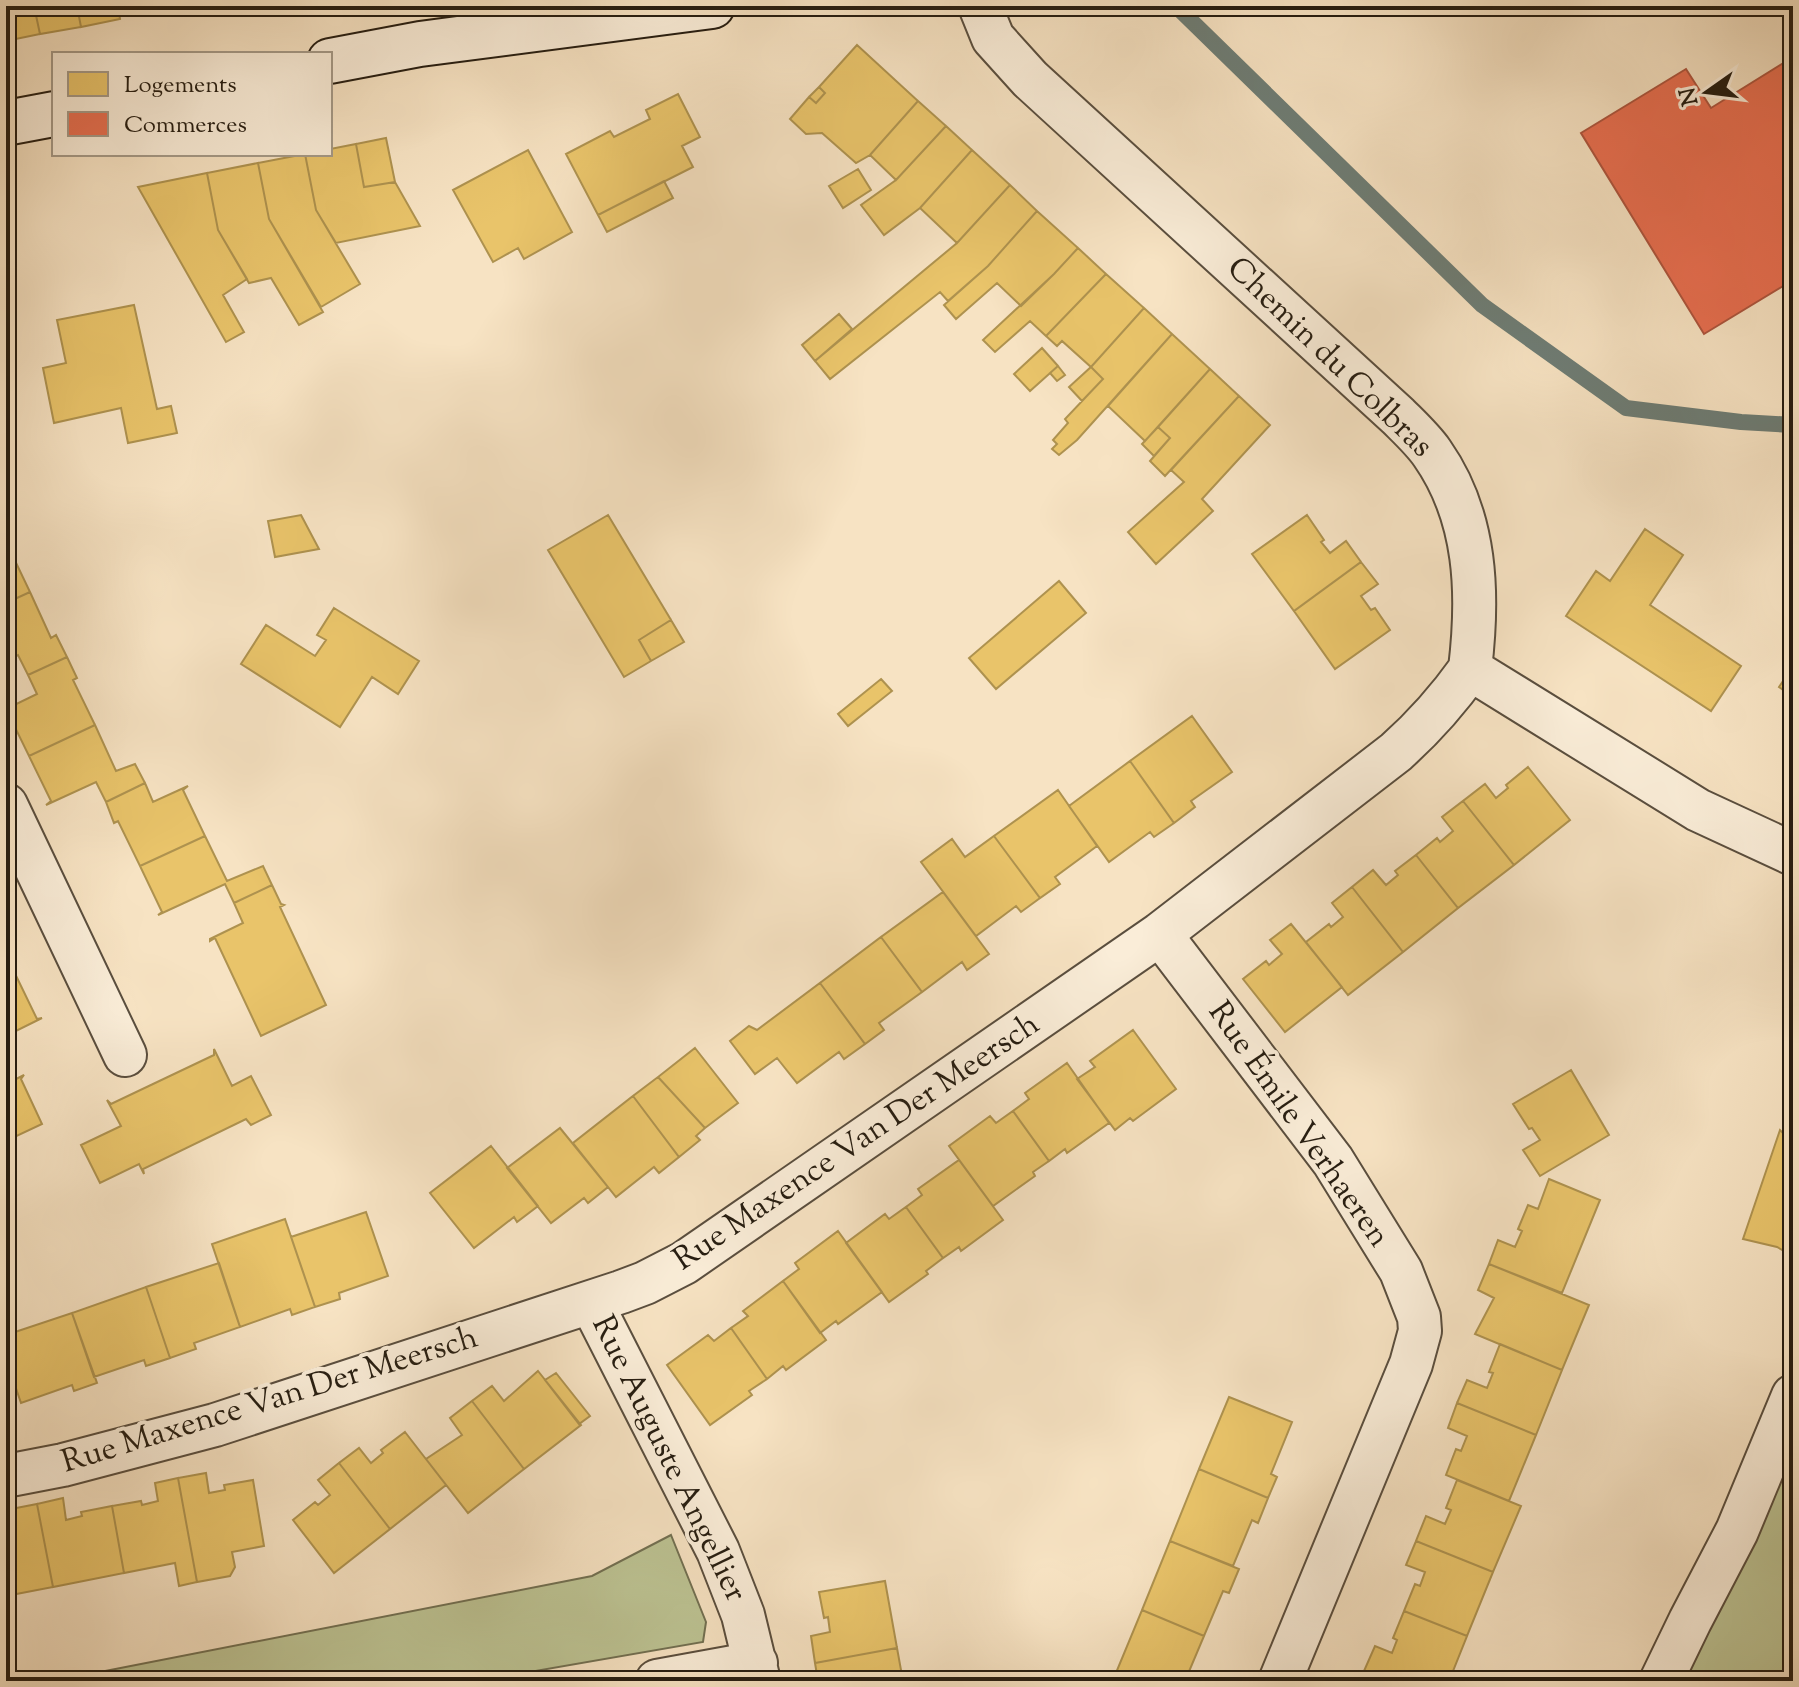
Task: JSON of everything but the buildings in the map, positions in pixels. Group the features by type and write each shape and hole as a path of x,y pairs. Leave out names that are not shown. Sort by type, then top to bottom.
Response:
{"main road":[{"path":"420,44 568,6"},
{"path":"332,61 420,44 712,6"},
{"path":"6,123 52,114"}],"street":[{"name":"Chemin du Colbras","path":"980,6 993,38 1030,79 1398,416 1431,451 1452,486 1468,530 1475,580 1475,632 1470,669"},
{"path":"1470,669 1698,810 1793,854"},
{"name":"Rue Maxence Van Der Meersch","path":"6,1476 63,1465 215,1425 645,1283 701,1253 1160,934 1396,752 1439,711 1470,669"},
{"path":"6,805 125,1055"},
{"name":"Rue Émile Verhaeren","path":"1160,934 1345,1179 1401,1271 1419,1317 1420,1331 1414,1356 1280,1681"},
{"name":"Rue Auguste Angellier","path":"591,1302 718,1551 743,1615 758,1672 657,1681"},
{"path":"1661,1681 1737,1531 1793,1396"}],"green space":[{"path":"1793,1438 1793,1681 1682,1681"},
{"path":"671,1535 706,1622 703,1642 478,1681 54,1681 592,1576"}],"waterway":[{"path":"1176,6 1482,305 1626,408 1793,425"}]}
